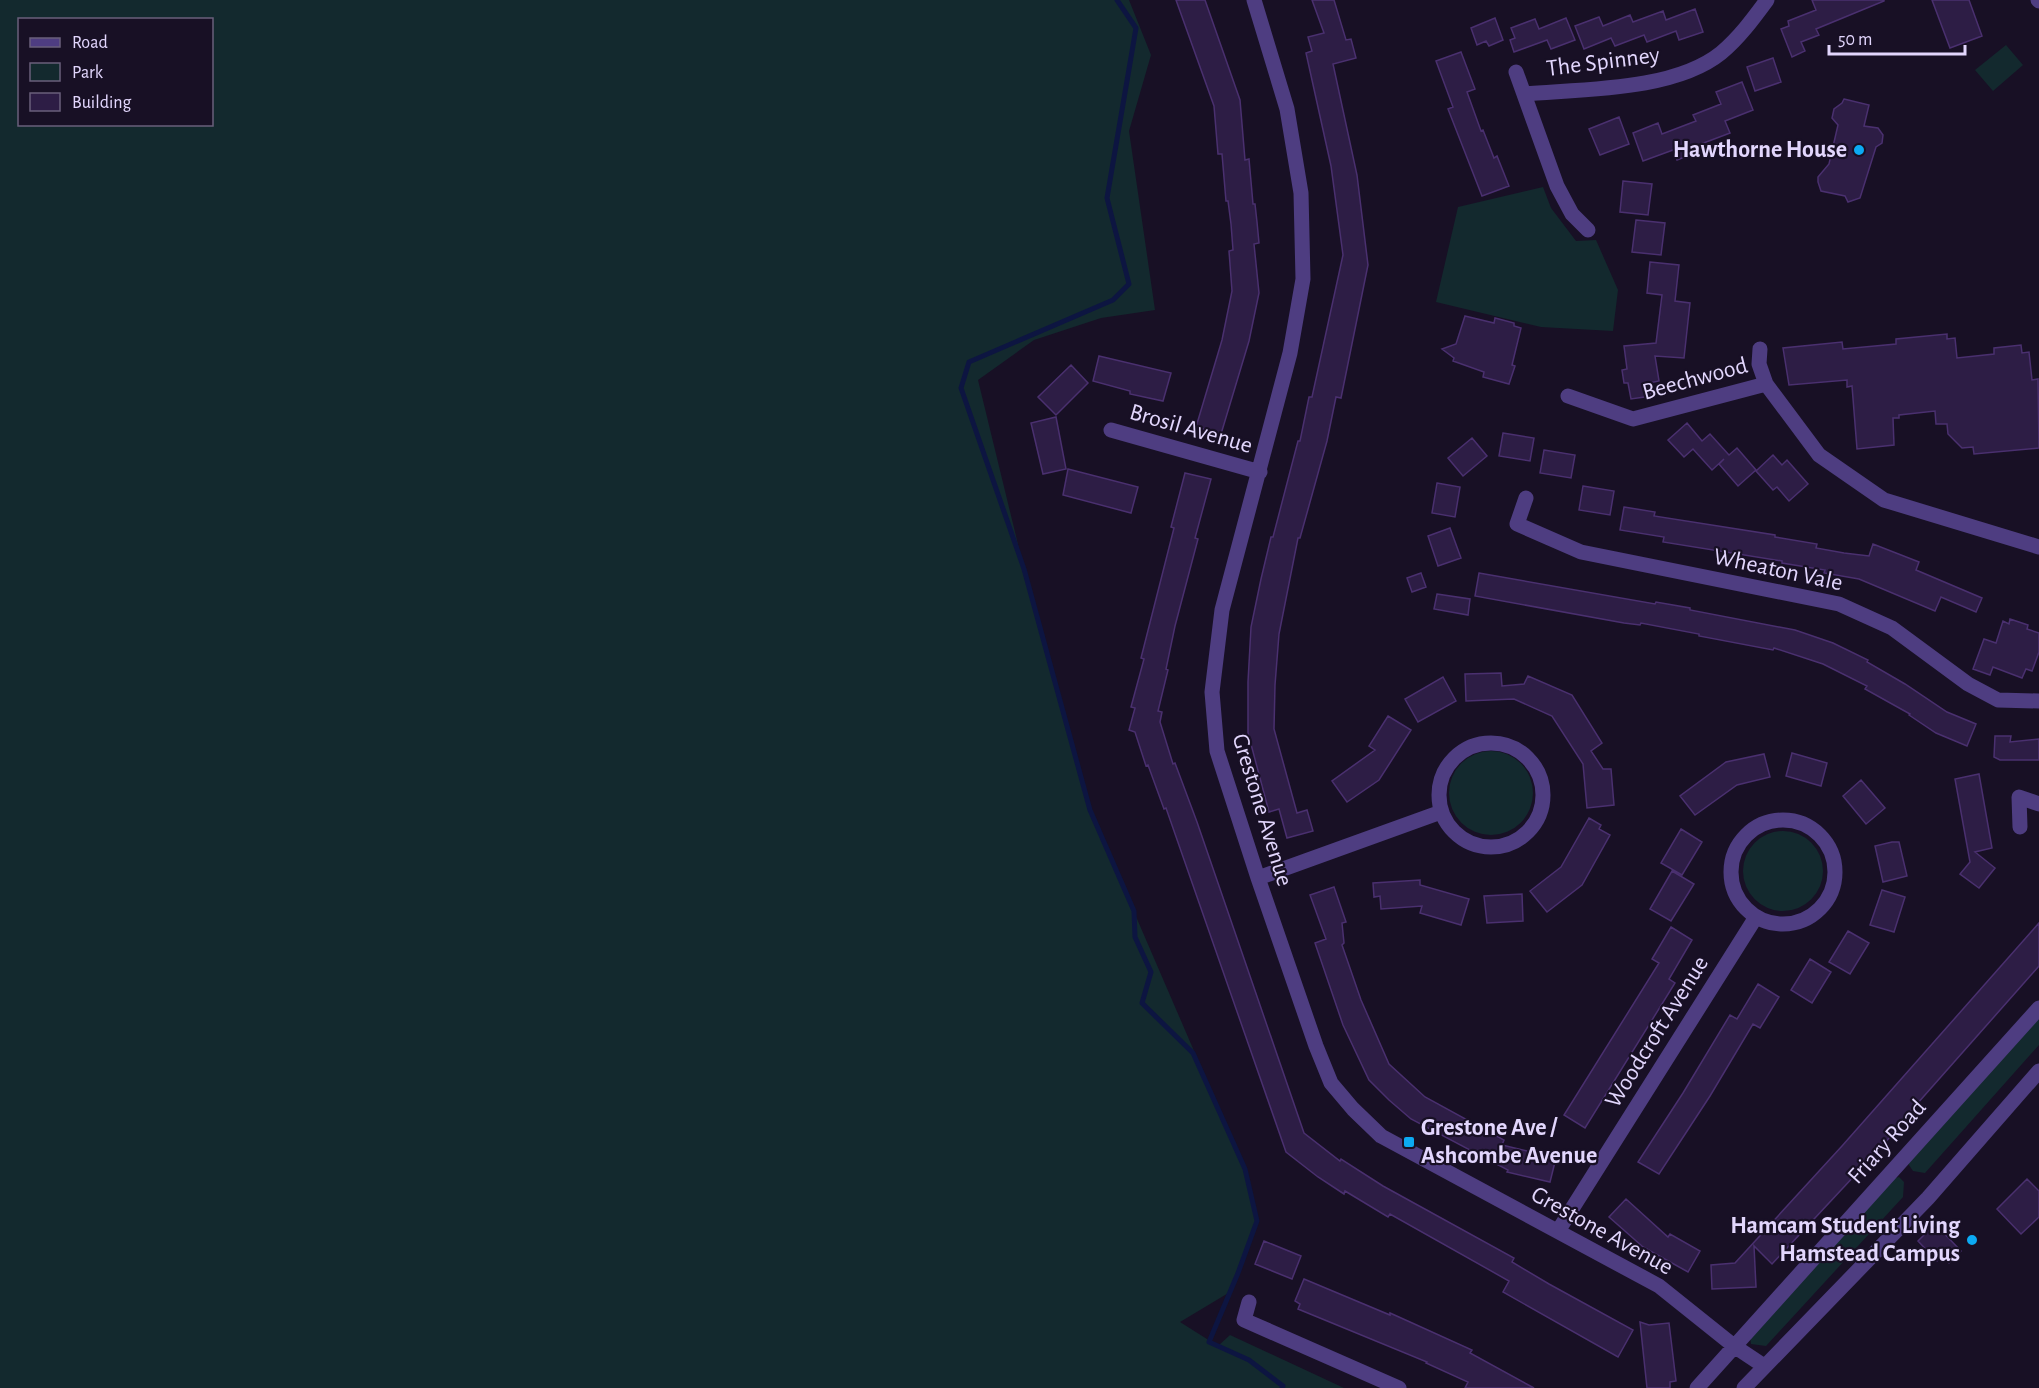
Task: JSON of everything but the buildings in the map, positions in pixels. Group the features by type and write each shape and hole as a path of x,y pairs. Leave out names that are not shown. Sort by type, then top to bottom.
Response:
{"street":[{"name":"Grestone Avenue","path":"1254,0 1287,109 1302,192 1303,279 1290,353 1222,610 1212,693 1217,751 1258,878 1324,1065 1331,1083 1353,1109 1381,1136 1659,1286 1734,1346 1764,1366"},
{"name":"The Spinney","path":"1524,94 1615,88 1664,79 1693,70 1720,53 1746,27 1767,0"},
{"name":"The Spinney","path":"1516,72 1557,186 1572,214 1588,230"},
{"path":"1760,349 1759,364 1766,384 1819,455 1884,500 2039,547"},
{"name":"Beechwood","path":"1568,396 1633,419 1766,384"},
{"name":"Brosil Avenue","path":"1111,430 1260,472"},
{"name":"Wheaton Vale","path":"1526,498 1517,525 1581,552 1839,604 1893,628 1968,684 1998,700 2039,701"},
{"path":"1501,743 1514,747 1525,754 1540,775 1543,788 1540,814 1524,835 1513,842 1501,846 1475,844 1463,839 1453,830 1441,812 1440,781 1445,769 1458,754 1475,745 1501,743"},
{"path":"2020,827 2019,797 2039,804"},
{"path":"1258,878 1441,812"},
{"path":"1779,819 1805,824 1826,840 1836,864 1834,884 1827,902 1818,912 1794,924 1781,925 1756,917 1742,904 1732,886 1732,860 1737,848 1749,832 1766,822 1779,819"},
{"name":"Woodcroft Avenue","path":"1558,1231 1756,917"},
{"name":"Friary Road","path":"1697,1388 2039,1008"},
{"path":"1744,1388 1928,1198 2039,1071"},
{"path":"1249,1302 1244,1320 1399,1388"}],"green space":[{"path":"0,0 1129,0 1151,55 1129,131 1155,310 1101,318 1034,340 978,380 1024,569 1090,810 1245,1169 1257,1221 1230,1292 1180,1322 1218,1346 1230,1335 1344,1388 0,1388"},
{"path":"2006,45 2023,65 1993,91 1975,70"},
{"path":"1543,187 1551,208 1576,241 1596,240 1618,290 1613,331 1541,327 1436,302 1458,207"},
{"path":"1491,751 1507,754 1521,763 1530,777 1533,793 1530,809 1521,823 1507,832 1491,835 1475,832 1461,823 1452,809 1449,793 1452,777 1461,763 1475,754"},
{"path":"1775,831 1791,831 1812,842 1823,863 1823,879 1812,900 1791,911 1775,911 1761,905 1749,893 1743,879 1743,863 1749,849 1761,837"},
{"path":"2039,1017 2039,1045 1925,1173 1913,1171 1907,1162"},
{"path":"1899,1177 1904,1182 1903,1197 1766,1346 1751,1344 1750,1337 1892,1179"}],"waterway":[{"path":"1117,0 1136,28 1107,198 1129,284 1113,300 969,362 961,388 1024,569 1090,810 1134,911 1135,937 1151,972 1142,1003 1193,1053 1245,1169 1257,1221 1209,1342 1249,1360 1283,1386 1282,1388"}],"place":[{"name":"Hawthorne House","path":"1859,150"},
{"name":"Grestone Ave / Ashcombe Avenue","path":"1409,1142"},
{"name":"Hamcam Student Living Hamstead Campus","path":"1972,1240"}]}
